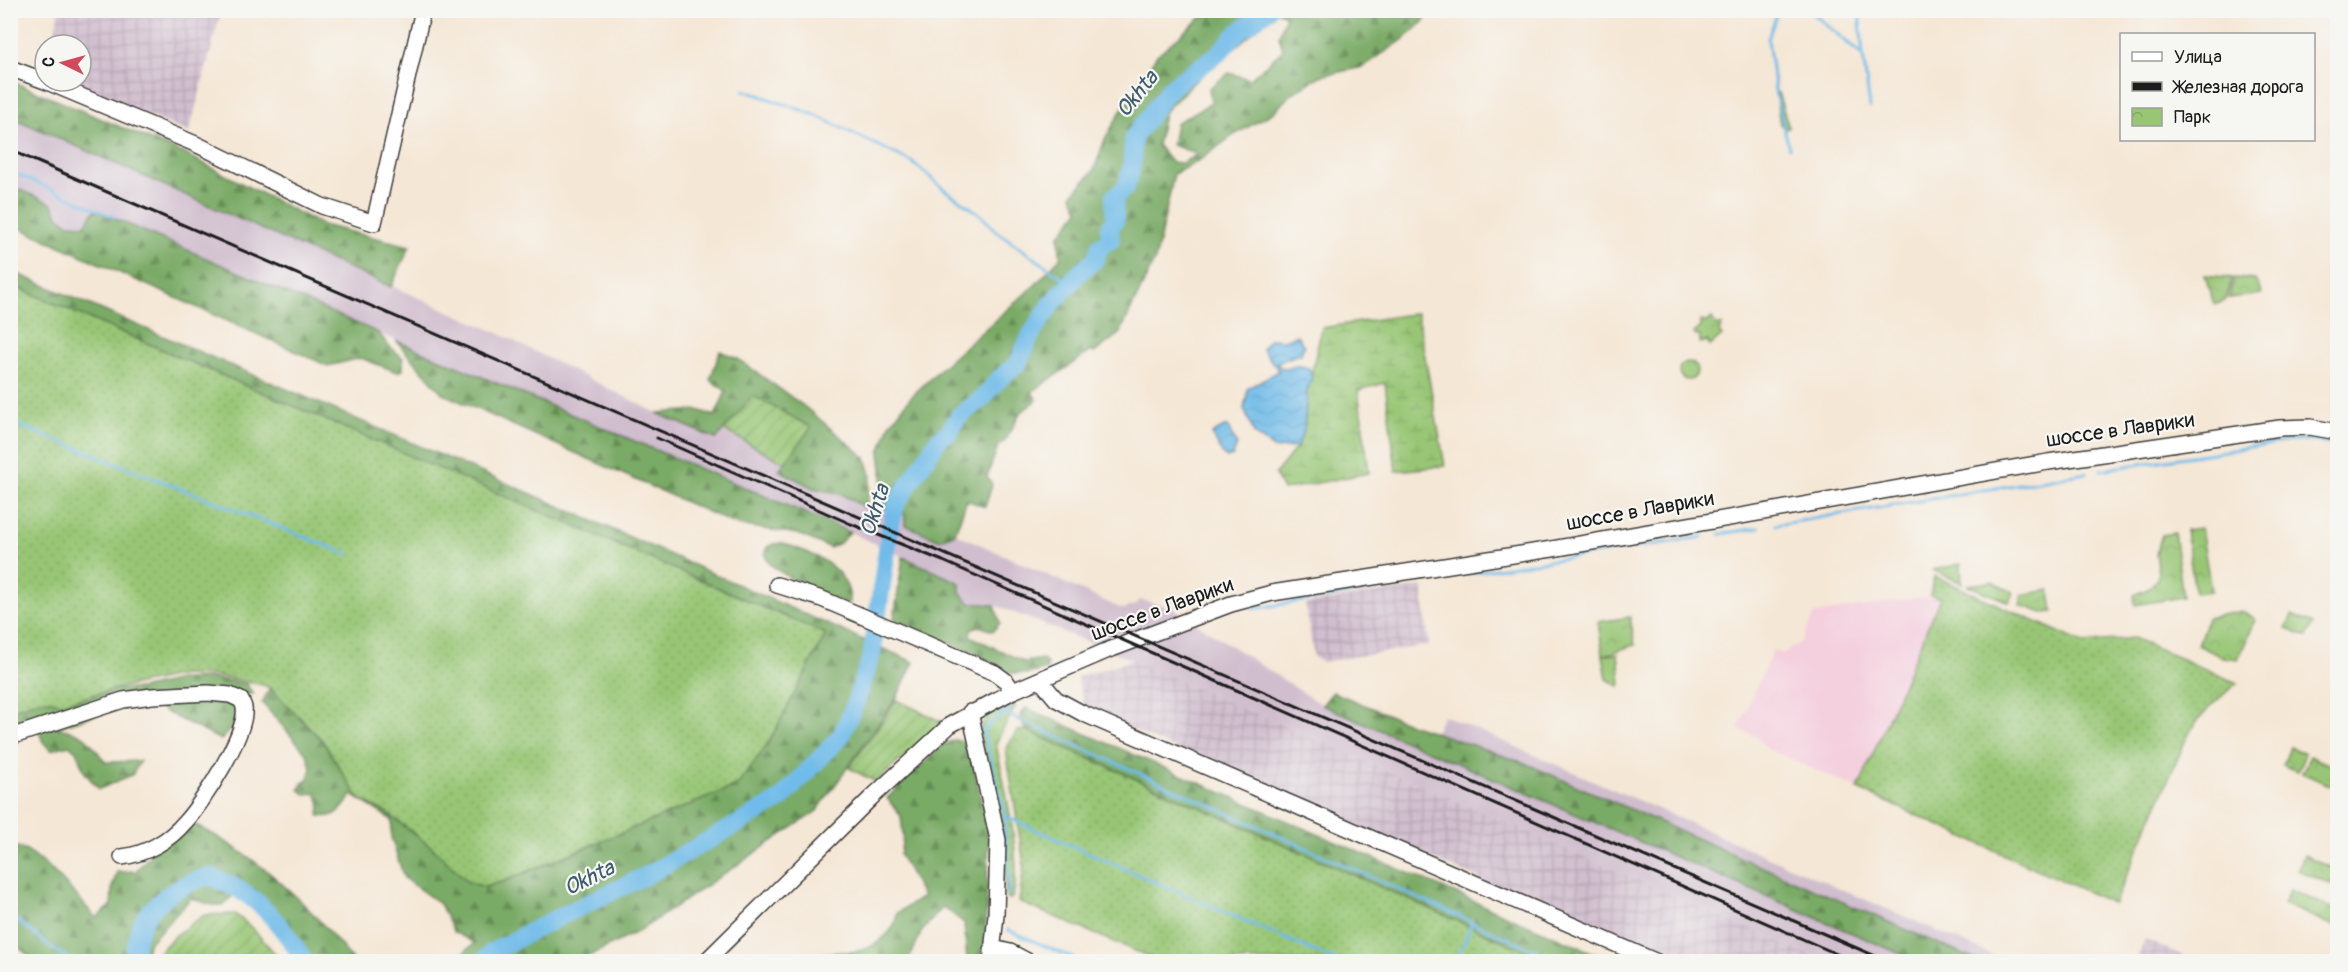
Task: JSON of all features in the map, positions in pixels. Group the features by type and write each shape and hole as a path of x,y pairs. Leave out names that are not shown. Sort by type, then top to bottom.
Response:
{"street":[{"path":"73,93 198,146 322,206 374,223 423,10"},
{"path":"10,68 33,77"},
{"name":"шоссе в Лаврики","path":"705,962 871,798 950,725 970,712 1013,691 1171,626 1231,604 1272,593 1552,549 2088,455 2280,428 2310,427 2337,432"},
{"path":"777,585 822,599 995,673 1006,681 1013,691"},
{"path":"1040,680 1056,699 1082,713 1657,962"},
{"path":"10,737 123,700 208,693 230,695 241,700 244,709 243,722 235,742 213,783 185,823 163,842 139,855 122,857"},
{"path":"970,712 998,840 996,915 992,955 1010,952 1029,962"}],"shaded area":[{"path":"59,11 221,11 189,133 93,92 93,33 54,33"},
{"path":"11,117 498,333 657,413 716,439 724,430 785,463 780,470 813,488 841,494 866,508 881,506 905,514 940,540 955,533 1122,609 1136,605 1140,600 1173,608 1322,705 1427,750 1443,715 2006,961 1824,961 1133,660 995,605 970,603 960,592 960,583 850,532 95,211 85,225 69,224 59,217 51,203 11,186"},
{"path":"1422,586 1429,645 1322,662 1314,657 1305,604"},
{"path":"1930,596 1940,598 1858,789 1768,749 1755,736 1738,729 1773,650 1783,654 1802,641 1814,614"},
{"path":"1133,660 1824,961 1671,961 1085,710 1077,677"},
{"path":"2145,940 2196,961 2136,961"}],"green space":[{"path":"1235,10 1270,12 1267,20 1193,83 1165,111 1157,145 1171,162 1182,163 1198,154 1172,145 1176,123 1211,103 1209,88 1229,73 1250,79 1283,50 1279,36 1286,15 1275,11 1430,11 1424,21 1404,39 1363,67 1320,76 1291,94 1274,112 1174,174 1156,257 1120,333 1094,353 1091,351 1032,392 1037,400 1020,413 1006,440 998,446 987,477 992,485 985,507 967,500 955,533 940,540 905,525 905,514 881,506 880,452 890,424 910,398 1035,285 1060,258 1059,236 1079,210 1072,195 1094,170 1105,139 1125,104 1141,92 1142,78 1157,55 1204,15"},
{"path":"11,81 33,90 33,93 40,93 187,155 322,225 410,246 391,287 11,117"},
{"path":"1775,91 1778,93 1789,128 1784,128 1780,124"},
{"path":"11,186 51,203 59,217 69,224 85,225 95,210 379,333 388,345 403,358 403,370 397,372 361,358 328,366 11,224"},
{"path":"11,271 534,495 914,662 897,697 817,811 639,931 579,961 453,961 475,943 454,932 440,904 404,878 391,837 392,820 352,795 335,814 319,816 320,804 316,793 307,795 299,790 302,783 308,780 311,768 307,754 262,703 270,688 322,740 359,799 387,813 434,849 468,882 485,887 505,881 738,785 769,742 826,634 11,285"},
{"path":"2205,275 2232,278 2226,300 2214,304"},
{"path":"2234,278 2255,280 2262,294 2229,298"},
{"path":"11,285 826,634 769,742 738,785 505,881 485,887 468,882 434,849 387,813 359,799 322,740 270,688 263,685 211,675 182,675 115,689 60,704 50,700 40,700 11,710"},
{"path":"1417,313 1445,466 1396,471 1385,383 1358,390 1369,473 1283,490 1275,474 1297,447 1304,431 1307,392 1322,328"},
{"path":"1712,318 1715,325 1722,325 1719,332 1722,336 1710,346 1707,341 1700,343 1700,336 1694,333 1700,328 1700,321 1707,322"},
{"path":"397,342 850,532 840,543 830,548 798,534 737,525 443,394"},
{"path":"720,351 738,359 805,407 866,458 871,475 866,508 841,494 813,488 779,470 811,427 753,397 716,439 657,413 698,410 715,416 726,391 710,380"},
{"path":"1684,362 1692,362 1697,367 1695,378 1684,380 1679,375 1679,367"},
{"path":"753,396 811,427 785,463 724,430"},
{"path":"2201,528 2211,591 2195,593 2186,530"},
{"path":"2174,533 2183,597 2135,605 2134,595 2148,589 2157,579 2159,573 2156,554 2162,535"},
{"path":"782,543 816,556 836,570 848,590 850,603 806,586 774,567 766,558 767,547"},
{"path":"903,557 960,583 960,592 970,603 995,605 1000,623 993,631 978,626 971,630 970,636 1024,662 1043,659 1047,664 1047,669 1028,674 1002,672 981,656 894,619"},
{"path":"1961,564 1962,583 1933,570"},
{"path":"1934,576 2083,643 2134,638 2237,683 2203,714 2187,737 2114,904 1858,789 1940,598 1930,595"},
{"path":"1992,582 2013,592 2009,602 1967,585"},
{"path":"2050,590 2053,612 2043,613 2020,605 2022,595"},
{"path":"2242,611 2256,619 2238,659 2222,657 2198,645 2207,618"},
{"path":"2292,615 2313,624 2307,637 2286,629"},
{"path":"1630,617 1635,645 1603,655 1598,622"},
{"path":"1618,654 1621,684 1619,686 1607,679 1603,655"},
{"path":"211,678 246,684 253,694 231,695 242,715 221,740 166,712 146,698 56,728 80,734 105,762 140,761 132,775 99,789 85,773 76,751 69,745 51,750 43,742 36,724 11,730 11,710 40,700 50,700 61,704 115,690 140,689 184,679"},
{"path":"1333,692 1413,725 1522,762 1978,961 1917,961 1322,705"},
{"path":"897,700 942,722 876,782 849,768"},
{"path":"1004,701 1014,703 1015,707 996,743 1014,846 1015,886 1011,899 1006,898 1004,843 979,730 994,708"},
{"path":"1026,708 1612,961 1548,961 1025,730 1020,716"},
{"path":"1025,730 1548,961 1159,961 1019,902 1024,865 1006,749 1017,731"},
{"path":"954,740 969,743 989,839 984,961 967,961 964,923 943,907 922,931 908,961 806,962 823,954 853,952 873,945 892,929 897,913 923,897 900,855 903,837 901,816 887,798 943,745"},
{"path":"2290,747 2305,754 2298,771 2283,765"},
{"path":"2310,756 2337,768 2337,788 2302,773"},
{"path":"183,819 219,838 278,880 325,927 353,961 306,961 263,904 233,895 224,905 212,905 191,898 148,944 145,961 36,961 11,942 10,846 32,854 44,863 96,918 111,906 112,888 117,872 136,871"},
{"path":"2304,855 2337,870 2337,887 2298,870"},
{"path":"2290,890 2337,910 2337,927 2283,904"},
{"path":"235,914 251,927 282,961 157,961 159,952 176,935 204,915"}],"water":[{"path":"1297,335 1304,346 1301,354 1277,362 1280,367 1296,365 1309,368 1312,378 1307,392 1304,431 1297,447 1275,449 1255,435 1244,409 1248,388 1279,371 1262,349 1270,339 1284,340"},
{"path":"1228,427 1237,445 1233,456 1227,458 1223,455 1212,434"}],"waterway":[{"name":"Okhta","path":"483,962 492,952 647,875 780,800 841,736 855,704 872,653 890,529 896,504 938,440 949,432 959,416 983,398 999,379 1018,363 1031,335 1050,306 1080,272 1095,260 1100,246 1111,240 1109,228 1115,221 1114,197 1126,187 1132,165 1133,138 1171,87 1218,54 1237,33 1268,10"},
{"path":"1778,10 1768,39 1775,91 1789,148"},
{"path":"1809,10 1863,56 1870,107"},
{"path":"1859,10 1863,56"},
{"path":"744,90 815,115 912,162 945,190 980,214 996,231 1070,283"},
{"path":"10,171 114,217"},
{"path":"10,422 348,554"},
{"path":"2101,470 2290,441 2314,441 2338,445"},
{"path":"1776,525 2086,473"},
{"path":"1720,534 1759,528"},
{"path":"1463,574 1703,537"},
{"path":"1420,581 1450,576"},
{"path":"1253,609 1406,584"},
{"path":"1009,894 1003,805 983,730 1011,707"},
{"path":"1004,713 1561,962"},
{"path":"1004,816 1339,962"},
{"name":"Okhta","path":"133,962 139,932 152,909 176,890 194,881 210,877 236,888 260,905 280,926 305,962"},
{"path":"10,915 74,962"},
{"path":"1456,962 1472,922"},
{"path":"1008,930 1082,962"}],"railway":[{"path":"10,150 1889,962"},
{"path":"657,438 851,524 943,561 1855,962"}]}
